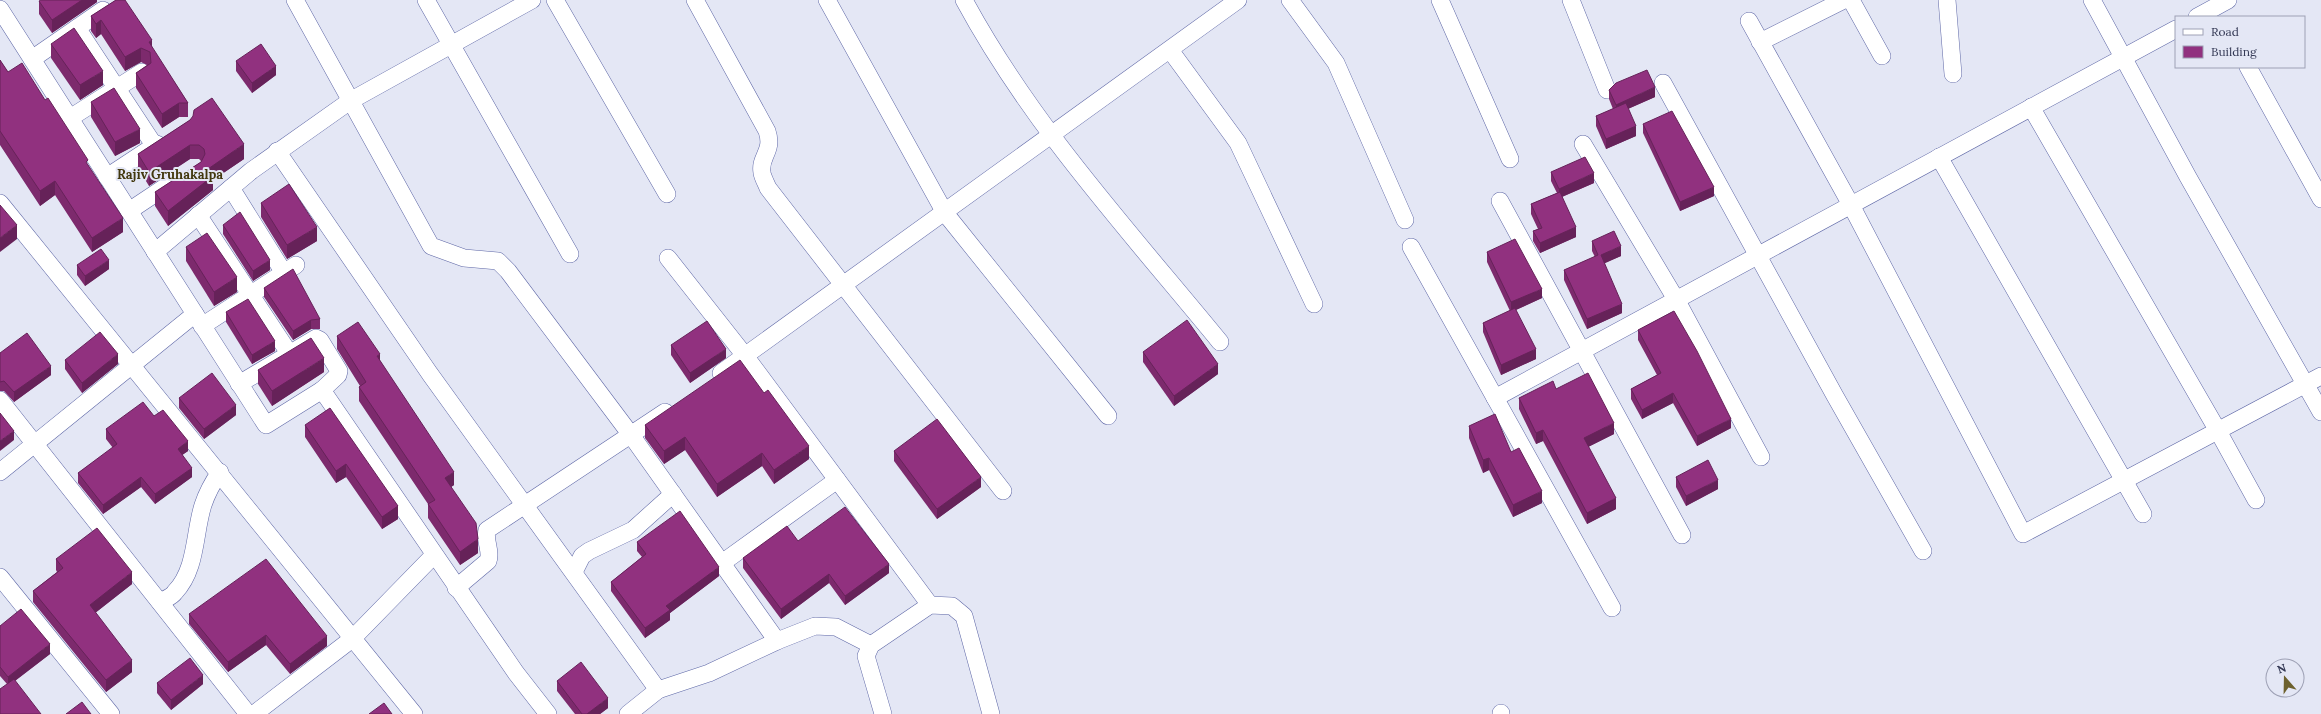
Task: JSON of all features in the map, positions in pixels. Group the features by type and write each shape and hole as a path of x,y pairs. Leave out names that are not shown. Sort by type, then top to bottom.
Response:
{"street":[{"path":"295,0 431,246 464,258 498,262 508,271 632,435 777,641"},
{"path":"426,0 570,254"},
{"path":"155,252 277,151 350,101 532,0"},
{"path":"555,0 667,194"},
{"path":"695,0 766,131 770,142 762,164 762,173 768,188 1003,491"},
{"path":"827,0 945,213 1108,416"},
{"path":"964,0 980,30 1051,136 1220,342"},
{"path":"708,383 1170,50 1216,6 1238,0"},
{"path":"1290,0 1336,63 1406,220"},
{"path":"1440,0 1510,159"},
{"path":"1571,0 1607,90"},
{"path":"1760,42 1844,0"},
{"path":"1851,0 1882,56"},
{"path":"1947,0 1953,74"},
{"path":"2092,0 2188,178 2321,412"},
{"path":"2199,16 2219,6"},
{"path":"0,8 198,320 239,384 266,425 322,390 338,375 339,371 320,340 316,338 239,384"},
{"path":"32,59 103,10"},
{"path":"1749,21 1851,205 2023,534 2124,482 2321,376"},
{"path":"77,28 154,146"},
{"path":"1495,398 1677,301 2175,29"},
{"path":"1170,50 1238,144 1314,304"},
{"path":"2249,68 2321,199"},
{"path":"70,118 142,72"},
{"path":"1663,83 1923,551"},
{"path":"2031,107 2218,431 2256,500"},
{"path":"107,177 172,134"},
{"path":"1583,144 1677,301 1761,457"},
{"path":"277,151 430,374 658,690"},
{"path":"1939,157 2143,514"},
{"path":"129,211 188,172"},
{"path":"0,472 132,364 198,320 250,295 290,269 231,188"},
{"path":"1500,201 1682,535"},
{"path":"0,203 220,472 352,639 414,714"},
{"path":"198,215 289,353"},
{"path":"1411,247 1612,608"},
{"path":"668,258 746,357 930,605"},
{"path":"322,390 456,588 516,674 548,714"},
{"path":"0,400 36,443 248,714"},
{"path":"456,588 488,561 490,557 485,537 487,530 632,435 676,404"},
{"path":"160,602 175,593 184,578 191,562 207,494 220,472"},
{"path":"722,563 837,480"},
{"path":"574,572 582,556 589,551 633,530 673,494"},
{"path":"254,714 352,639 434,555"},
{"path":"0,577 110,714"},
{"path":"883,714 866,656 871,645 930,605 952,606 964,616 992,714"},
{"path":"628,714 658,690 709,673 777,641 815,626 836,627 871,645"}],"building":[{"path":"82,0 52,20 39,1"},
{"path":"116,0 125,0 152,40 149,42 188,103 179,103 162,114 136,73 151,63 150,52 141,48 125,57 101,20 96,24 91,16"},
{"path":"74,28 103,71 80,85 51,44"},
{"path":"261,44 276,66 252,83 236,61"},
{"path":"0,60 8,72 22,63 45,100 48,98 88,160 86,162 123,218 92,238 55,181 40,191 0,131"},
{"path":"1647,70 1655,87 1616,105 1609,90 1616,83"},
{"path":"114,88 140,129 115,142 91,102"},
{"path":"212,98 244,144 208,169 213,176 168,211 155,192 201,162 205,154 204,149 199,145 190,145 149,172 138,154 190,120 193,116 194,110"},
{"path":"1626,103 1636,126 1606,139 1596,116"},
{"path":"1672,111 1714,187 1680,202 1643,124"},
{"path":"1585,157 1594,173 1559,189 1551,172"},
{"path":"289,184 317,227 287,245 261,203"},
{"path":"1560,192 1576,227 1540,243 1533,231 1542,228 1531,204"},
{"path":"0,205 17,225 0,238"},
{"path":"240,212 270,260 253,271 223,225"},
{"path":"1614,231 1621,246 1601,255 1622,304 1587,319 1564,270 1598,255 1592,241"},
{"path":"207,233 237,277 214,292 186,247"},
{"path":"1515,239 1542,289 1511,302 1487,252"},
{"path":"101,249 109,260 85,276 77,265"},
{"path":"293,269 320,319 311,320 293,331 264,288"},
{"path":"248,299 275,341 252,355 226,312"},
{"path":"1515,308 1536,349 1501,365 1483,323"},
{"path":"1674,311 1697,351 1731,419 1697,436 1673,393 1642,410 1631,389 1661,373 1638,330"},
{"path":"1187,320 1218,364 1174,396 1143,352"},
{"path":"707,321 726,349 690,373 671,345"},
{"path":"358,322 380,354 377,356 454,472 445,478 476,523 478,539 460,552 428,504 435,500 359,387 366,382 337,336"},
{"path":"100,332 118,354 82,383 65,360"},
{"path":"27,333 51,366 14,392 4,381 0,382 0,353"},
{"path":"311,338 324,358 272,391 258,370"},
{"path":"740,360 764,393 768,390 809,446 774,470 762,453 717,484 685,437 664,451 645,425"},
{"path":"212,373 236,405 204,429 179,398"},
{"path":"1588,373 1614,423 1584,438 1616,498 1587,513 1543,430 1536,433 1519,398 1553,381 1556,389"},
{"path":"143,402 154,416 163,410 188,441 178,449 192,468 155,494 141,477 103,505 78,473 117,444 106,429"},
{"path":"330,408 398,506 382,517 346,464 336,471 305,425"},
{"path":"0,413 14,431 0,441"},
{"path":"1495,414 1511,452 1519,448 1542,491 1513,505 1489,458 1483,460 1469,426"},
{"path":"937,419 981,477 937,509 894,451"},
{"path":"1708,460 1718,480 1686,496 1676,477"},
{"path":"845,507 889,564 845,596 829,574 781,609 743,558 787,526 798,541"},
{"path":"680,511 719,567 666,606 670,610 645,628 611,582 646,554 637,542"},
{"path":"97,528 132,572 90,605 132,660 106,680 33,591 63,568 56,559"},
{"path":"266,559 327,636 290,664 266,635 228,662 189,614"},
{"path":"21,609 50,644 8,677 0,667 0,626"},
{"path":"190,658 203,675 171,700 157,683"},
{"path":"581,662 608,698 587,714 582,714 557,681"},
{"path":"14,679 41,714 0,714 0,689"},
{"path":"82,702 91,714 66,714"},
{"path":"384,703 392,714 369,714"}],"district":[{"name":"Rajiv Gruhakalpa","path":"170,174"}]}
